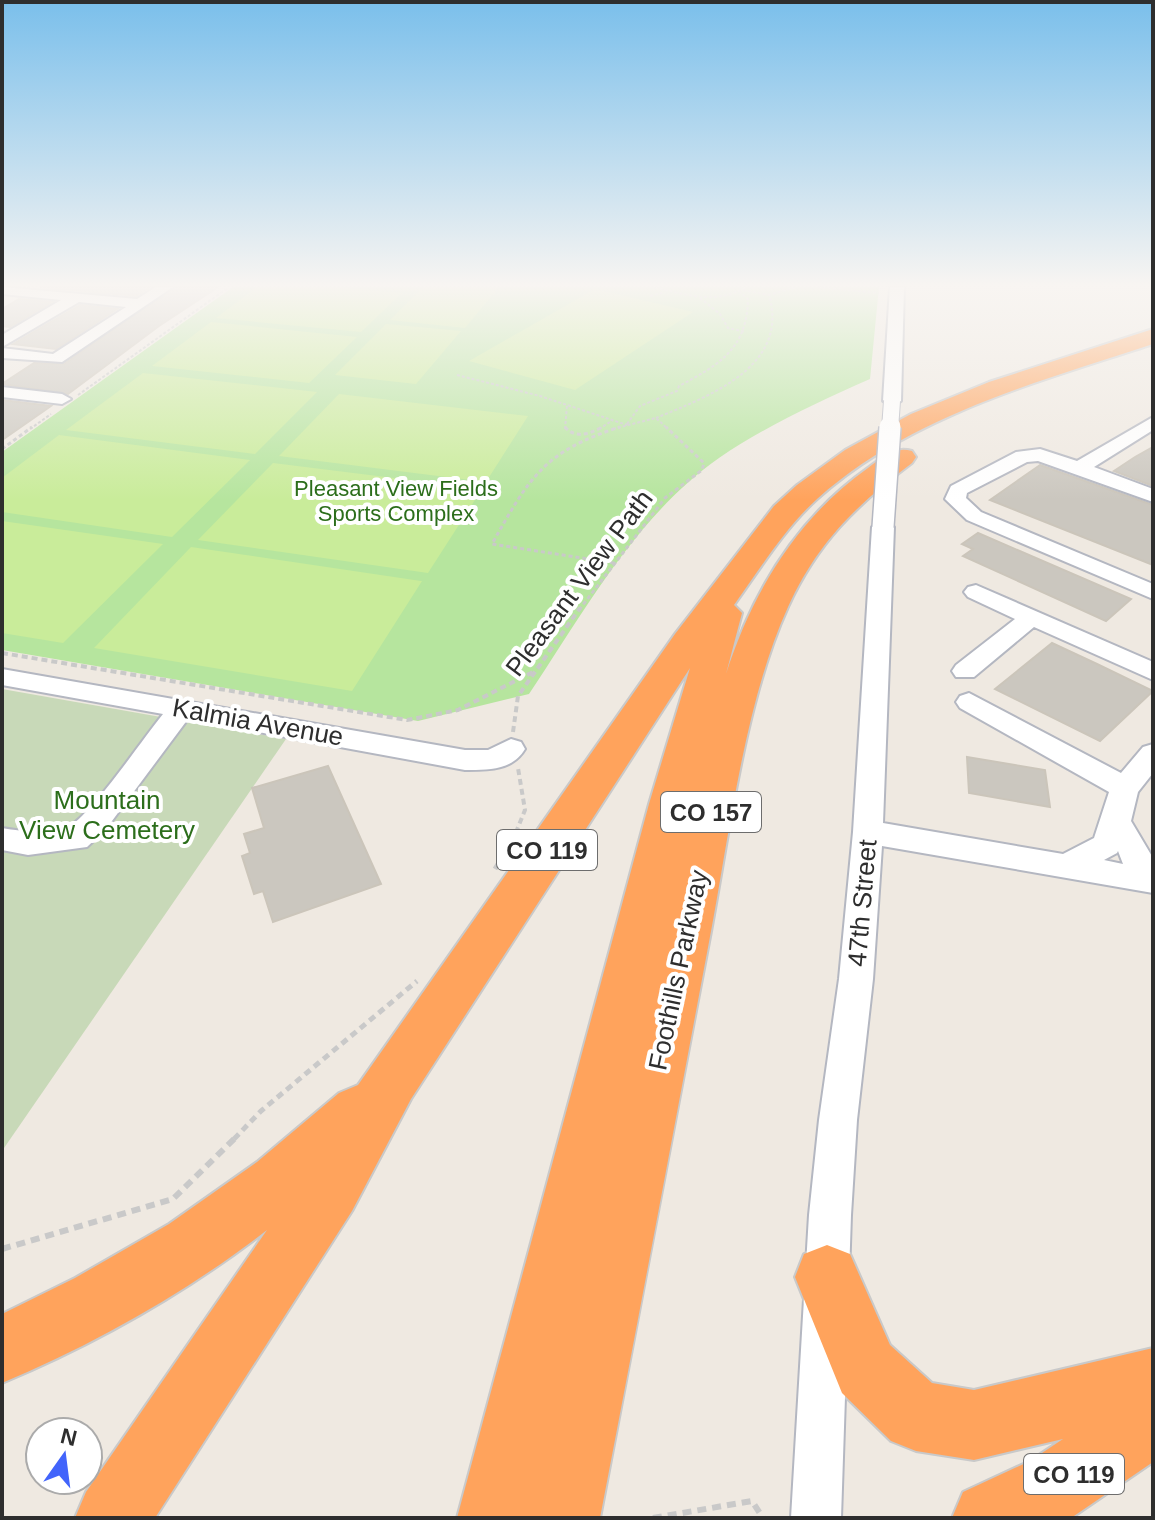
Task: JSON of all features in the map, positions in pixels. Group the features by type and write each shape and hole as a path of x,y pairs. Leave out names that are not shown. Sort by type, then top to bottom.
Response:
{"highway":[{"name":"CO 119","path":"2,1349 82,1311 229,1222 318,1153 391,1081 688,642 785,513 855,456 921,420 998,387 1086,358"},
{"name":"Foothills Parkway","path":"494,1518 549,1430 729,731 759,629 788,570 804,545 844,501 923,444 970,423 1153,361"},
{"name":"Foothills Parkway","path":"563,1518 549,1430 577,1173 714,643 745,564"},
{"path":"112,1518 331,1190 391,1081"},
{"path":"827,1277 866,1369 916,1416 974,1425 1153,1382"},
{"name":"CO 119","path":"989,1518 1056,1487 1153,1419"}],"street":[{"path":"12,369 28,358"},
{"name":"47th Street","path":"816,1518 838,1120 856,979 868,832 894,358"},
{"path":"2,392 64,402"},
{"path":"1079,468 1153,422"},
{"path":"1153,496 1040,455 1023,456 958,490 955,499 974,516 1153,592"},
{"path":"976,592 1153,672"},
{"path":"965,671 1031,618"},
{"name":"Kalmia Avenue","path":"2,677 465,760 493,760 511,749"},
{"path":"969,702 1125,788"},
{"path":"2,839 28,844 76,839 95,821 182,708"},
{"path":"1067,866 1106,845 1125,788 1151,758"},
{"path":"1116,821 1147,880"},
{"path":"868,832 1147,880"}],"path":[{"path":"2,449 127,358"},
{"path":"627,425 630,412 638,405 677,391 679,386 707,371 722,358"},
{"path":"614,563 492,544 528,481 541,467 581,442 656,418 724,386 756,358"},
{"path":"457,375 627,425"},
{"path":"567,406 565,429 572,434 592,433 614,420"},
{"name":"Pleasant View Path","path":"491,876 524,822 526,790 511,749 518,696 665,498 702,470 704,463 656,418"},
{"path":"2,653 407,720 430,720 469,707 536,671"},
{"path":"2,1249 173,1199 261,1111 422,977"},
{"path":"653,1518 752,1501 763,1518"}],"green space":[{"name":"Pleasant View Fields Sports Complex","path":"134,358 872,358 870,379 755,435 689,481 662,508 614,567 529,694 418,721 2,650 2,452"},
{"path":"163,358 335,358 309,383 152,366"},
{"path":"352,358 438,358 416,384 335,375"},
{"path":"474,358 624,358 575,390 469,361"},
{"path":"143,373 317,392 255,454 66,430"},
{"path":"339,394 528,416 486,482 279,456"},
{"path":"59,435 250,460 172,537 2,512 2,478"},
{"path":"273,463 482,489 428,573 198,540"},
{"path":"2,521 163,544 63,643 2,633"},
{"path":"191,547 422,581 352,691 94,648"},
{"name":"Mountain View Cemetery","path":"2,689 286,739 2,1151"}],"building":[{"path":"73,358 116,358 68,394 2,384 34,363 64,364"},
{"path":"2,400 51,406 2,440"},
{"path":"1153,447 1153,486 1114,471 1135,457"},
{"path":"1040,465 1153,505 1153,565 990,500"},
{"path":"978,533 1131,599 1106,621 963,556 973,549 962,544"},
{"path":"1052,643 1153,691 1100,741 995,689"},
{"path":"967,757 1045,770 1050,807 969,793"},
{"path":"328,766 381,884 273,922 263,891 254,894 242,856 250,853 244,834 264,828 252,788"}]}
